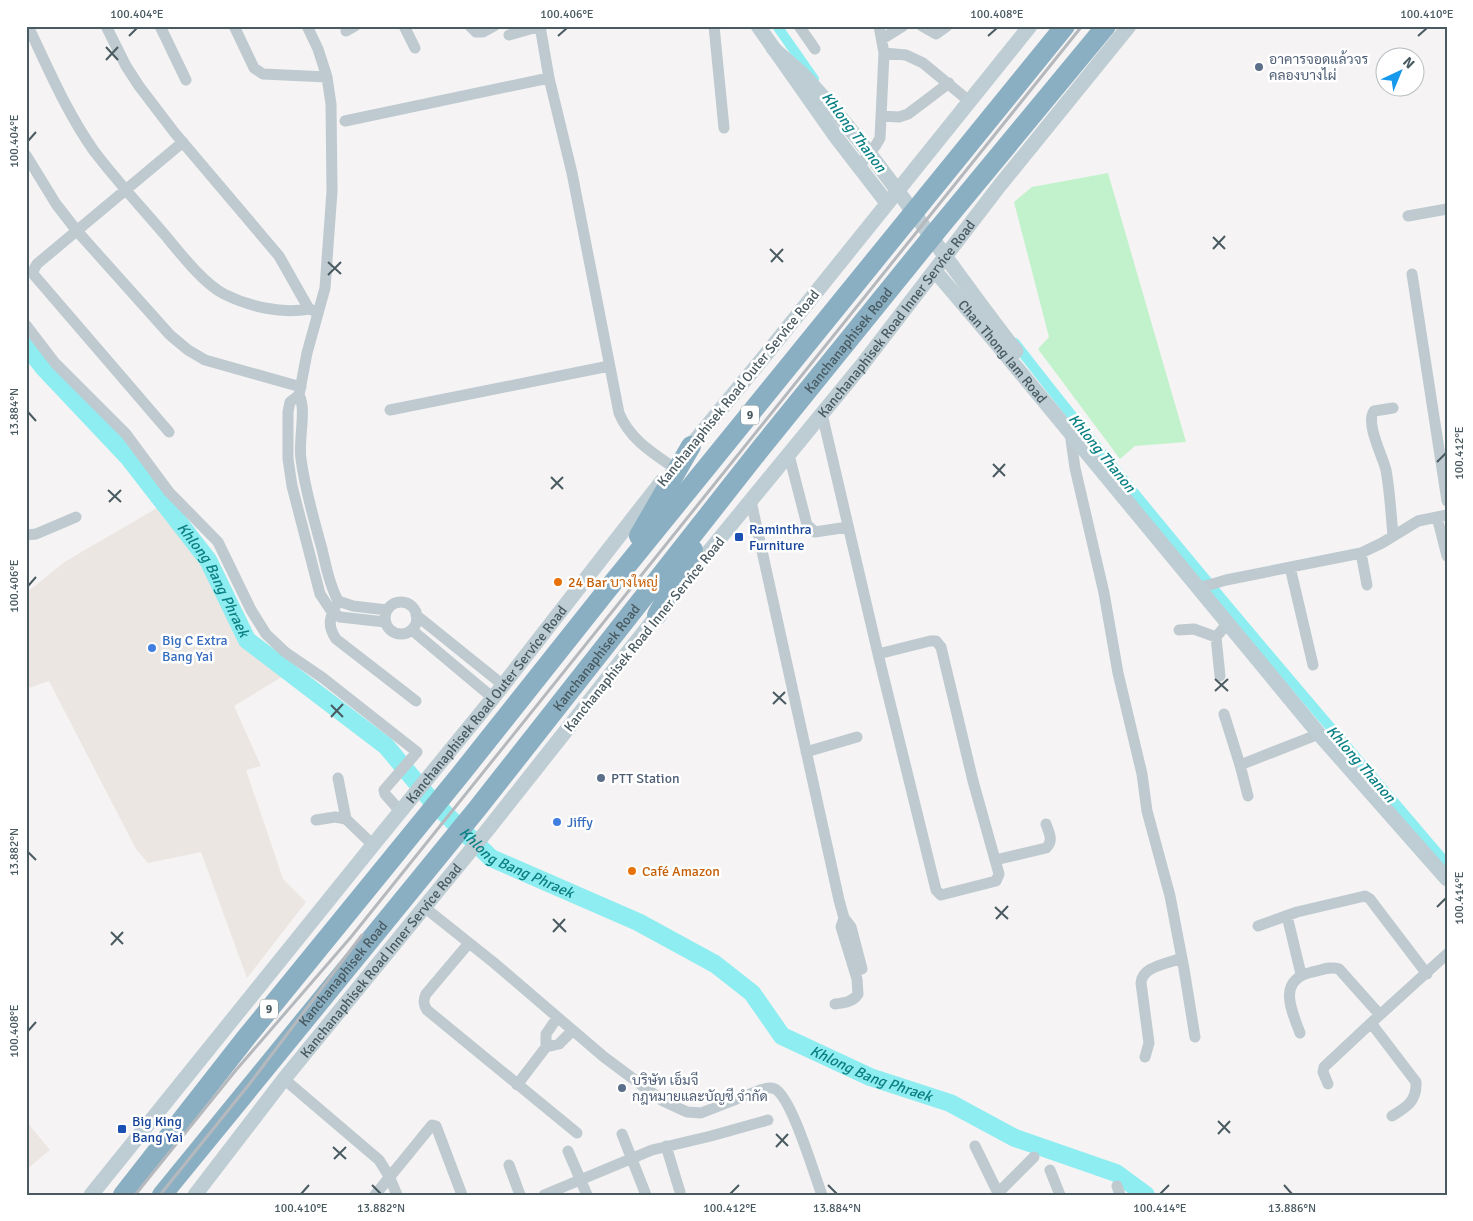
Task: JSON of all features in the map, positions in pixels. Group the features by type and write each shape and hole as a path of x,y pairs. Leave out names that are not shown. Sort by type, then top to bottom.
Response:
{"highway":[{"name":"9","path":"123,1195 245,1038 1065,26"},
{"name":"Kanchanaphisek Road","path":"162,1195 477,809 723,495 939,228 1106,26"},
{"path":"608,590 691,446"},
{"path":"657,615 723,495"}],"main road":[{"path":"758,26 836,137 887,203"},
{"name":"Kanchanaphisek Road Outer Service Road","path":"92,1195 493,698 673,467 1030,26"},
{"name":"Kanchanaphisek Road Inner Service Road","path":"195,1195 284,1079 488,828 657,615 822,414 925,284 1000,185 1129,26"},
{"path":"773,48 806,78 870,155 928,231 965,285 1044,387 1065,427 1203,587 1227,624 1319,734 1447,879"},
{"name":"Chan Thong Iam Road","path":"935,271 1065,427"}],"street":[{"path":"28,26 93,150 190,265 224,294 257,306 294,312 314,310"},
{"path":"106,26 126,66 139,86 278,256 314,310"},
{"path":"160,26 186,80"},
{"path":"234,26 254,68 258,72 263,74 327,77"},
{"path":"307,26 318,48 327,77 331,104 332,191 325,288 314,310 300,391 303,401 299,439 300,459 318,538 331,584 338,600 353,606 387,610 397,603 405,603 412,608 416,615 503,685"},
{"path":"404,26 415,48"},
{"path":"470,26 476,32 483,32 494,26"},
{"path":"509,35 540,26 549,78 572,174 619,412 630,434 673,467"},
{"path":"714,26 724,128"},
{"path":"799,26 815,49"},
{"path":"859,166 880,138 884,53 879,26"},
{"path":"882,40 903,26"},
{"path":"922,26 936,34 947,26"},
{"path":"884,53 914,58 934,70 969,101"},
{"path":"345,121 549,78"},
{"path":"881,116 899,117 908,114 948,83"},
{"path":"169,432 34,275 33,271 37,264 183,142"},
{"path":"26,155 56,204 77,231 170,335 188,350 205,360 300,391"},
{"path":"1408,216 1447,209"},
{"path":"1412,274 1447,501"},
{"path":"26,325 55,363 126,434 169,492 218,542 254,616 266,634 285,652 323,678 416,752 384,790 385,794 403,808"},
{"path":"390,410 609,366"},
{"path":"300,391 290,402 288,412 288,459 292,486 320,594 332,612 340,617 385,622"},
{"path":"1394,408 1374,411 1371,417 1375,441 1385,468 1394,536"},
{"path":"822,414 878,654 938,894 941,895 996,881 999,874 996,860 973,781 941,647 936,641 930,641 878,654"},
{"path":"1065,427 1104,593 1118,673 1142,774 1147,811 1170,896 1195,1037"},
{"path":"789,455 807,525 815,532 848,527"},
{"path":"751,501 844,918 851,927 862,970"},
{"path":"1203,587 1226,580 1360,553 1394,536 1418,521 1442,516 1447,556"},
{"path":"26,535 36,534 76,517"},
{"path":"1360,553 1367,586"},
{"path":"1290,567 1313,665"},
{"path":"338,600 329,623 331,631 336,638 416,701"},
{"path":"387,610 385,622 389,629 396,634 404,634 412,630 416,623 416,615"},
{"path":"1220,676 1216,637 1227,624"},
{"path":"1179,630 1194,629 1216,637"},
{"path":"412,630 493,698"},
{"path":"1224,714 1248,796"},
{"path":"1240,765 1319,734"},
{"path":"806,752 857,737"},
{"path":"338,778 346,819"},
{"path":"316,820 335,817 346,819 373,845"},
{"path":"996,860 1046,848 1051,840 1046,824"},
{"path":"1258,926 1287,916 1365,896 1370,899 1382,914 1427,974"},
{"path":"424,907 572,1031 662,1101 688,1112 701,1113 770,1087 777,1090 785,1099 797,1125 822,1195"},
{"path":"1287,916 1301,974"},
{"path":"835,1004 851,1001 858,994 857,979 841,927 844,918"},
{"path":"469,943 426,994 423,1000 424,1005 427,1010 576,1133"},
{"path":"1328,1084 1323,1072 1324,1067 1447,954"},
{"path":"1145,1057 1149,1043 1140,983 1141,976 1145,972 1181,958"},
{"path":"1300,1033 1289,1002 1291,988 1301,974 1333,967 1339,969 1380,1015"},
{"path":"546,1048 546,1034 557,1018"},
{"path":"1371,1024 1416,1082 1417,1091 1409,1106 1392,1116"},
{"path":"516,1084 546,1048 559,1044 572,1031"},
{"path":"284,1079 379,1160 390,1176 397,1195"},
{"path":"544,1195 581,1178 666,1146 768,1120"},
{"path":"374,1195 432,1125 436,1126 462,1195"},
{"path":"622,1134 646,1195"},
{"path":"666,1146 680,1192"},
{"path":"975,1146 998,1194 1034,1157"},
{"path":"568,1151 587,1195"},
{"path":"509,1166 520,1195"},
{"path":"1050,1170 1060,1195"}],"shaded area":[{"path":"157,508 196,541 245,643 285,675 234,706 261,766 246,770 283,879 306,902 247,978 201,852 148,863 136,849 49,681 26,689 26,593 66,561"},
{"path":"26,1121 50,1150 26,1170"}],"green space":[{"path":"1108,173 1186,442 1135,446 1120,459 1038,349 1049,337 1014,202 1032,187"}],"waterway":[{"name":"Khlong Thanon","path":"777,26 814,79"},
{"name":"Khlong Thanon","path":"1015,343 1174,541 1447,864"},
{"name":"Khlong Bang Phraek","path":"26,345 43,367 128,457 208,560 247,640 386,746 431,800 491,858 638,922 715,964 752,993 782,1036 870,1077 950,1103 1015,1138 1116,1173 1146,1195"}],"railway":[{"path":"135,1195 236,1070 351,937 1082,26"},
{"path":"160,1195 251,1082 362,935"}],"place":[{"name":"อาคารจอดแล้วจร คลองบางไผ่","path":"1259,67"},
{"name":"Raminthra Furniture","path":"739,537"},
{"name":"24 Bar บางใหญ่","path":"558,582"},
{"name":"Big C Extra Bang Yai","path":"152,648"},
{"name":"PTT Station","path":"601,778"},
{"name":"Jiffy","path":"557,822"},
{"name":"Café Amazon","path":"632,871"},
{"name":"บริษัท เอ็มจี กฎหมายและบัญชี จำกัด","path":"622,1088"},
{"name":"Big King Bang Yai","path":"122,1129"}]}
